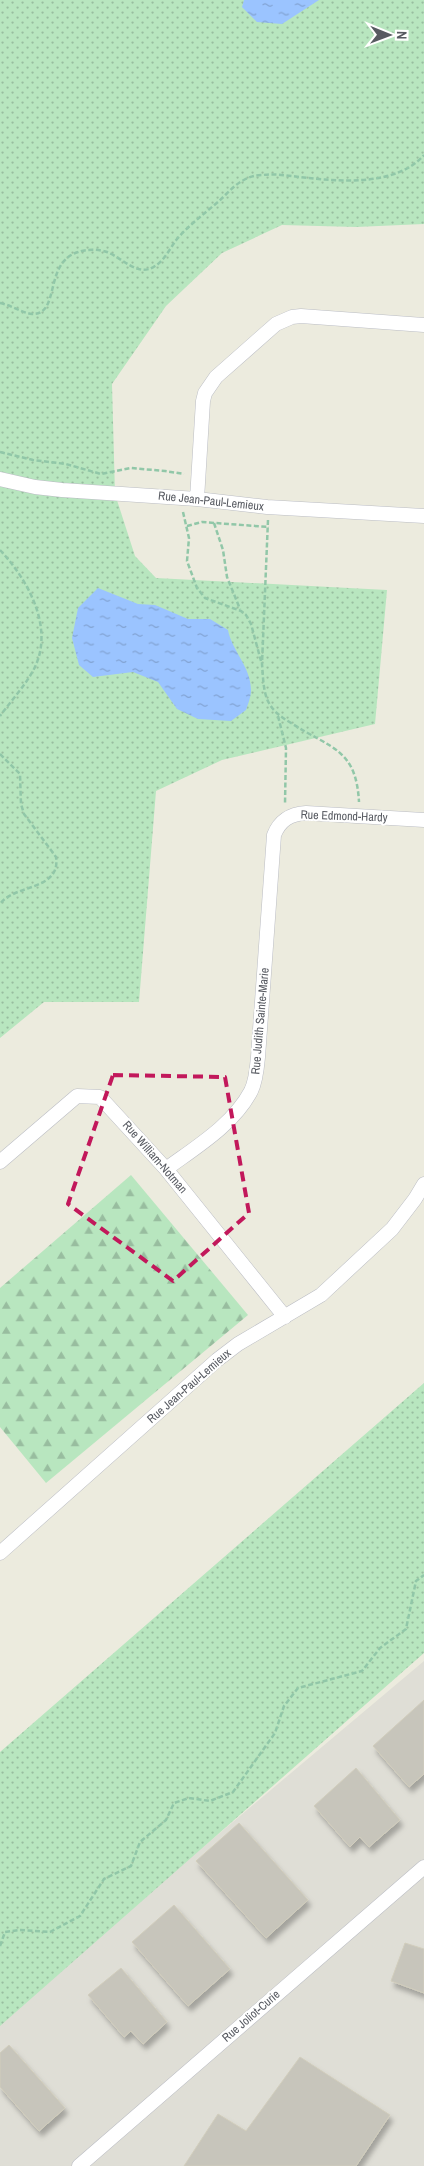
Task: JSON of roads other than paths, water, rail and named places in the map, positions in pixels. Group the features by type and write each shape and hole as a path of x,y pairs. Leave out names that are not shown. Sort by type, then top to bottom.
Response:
{"street":[{"path":"197,498 205,393 216,377 276,324 292,317 301,316 424,325"},
{"name":"Rue Jean-Paul-Lemieux","path":"0,479 35,487 62,490 197,498 267,507 424,516"},
{"name":"Rue Edmond-Hardy","path":"274,835 278,825 284,819 306,813 424,820"},
{"name":"Rue Judith Sainte-Marie","path":"166,1169 232,1116 252,1089 258,1057 274,835"},
{"name":"Rue William-Notman","path":"0,1162 77,1096 100,1096 166,1169 285,1317"},
{"name":"Rue Jean-Paul-Lemieux","path":"0,1553 217,1360 238,1344 321,1295 392,1229 416,1199 424,1184"},
{"name":"Rue Joliot-Curie","path":"78,2166 424,1867"}],"water":[{"path":"244,0 319,0 282,24 257,22 242,7"},
{"path":"98,588 138,604 155,605 188,619 210,619 228,630 233,645 245,666 250,682 251,690 246,710 231,721 198,719 177,709 158,682 133,672 93,677 79,665 72,638 78,608"}]}
